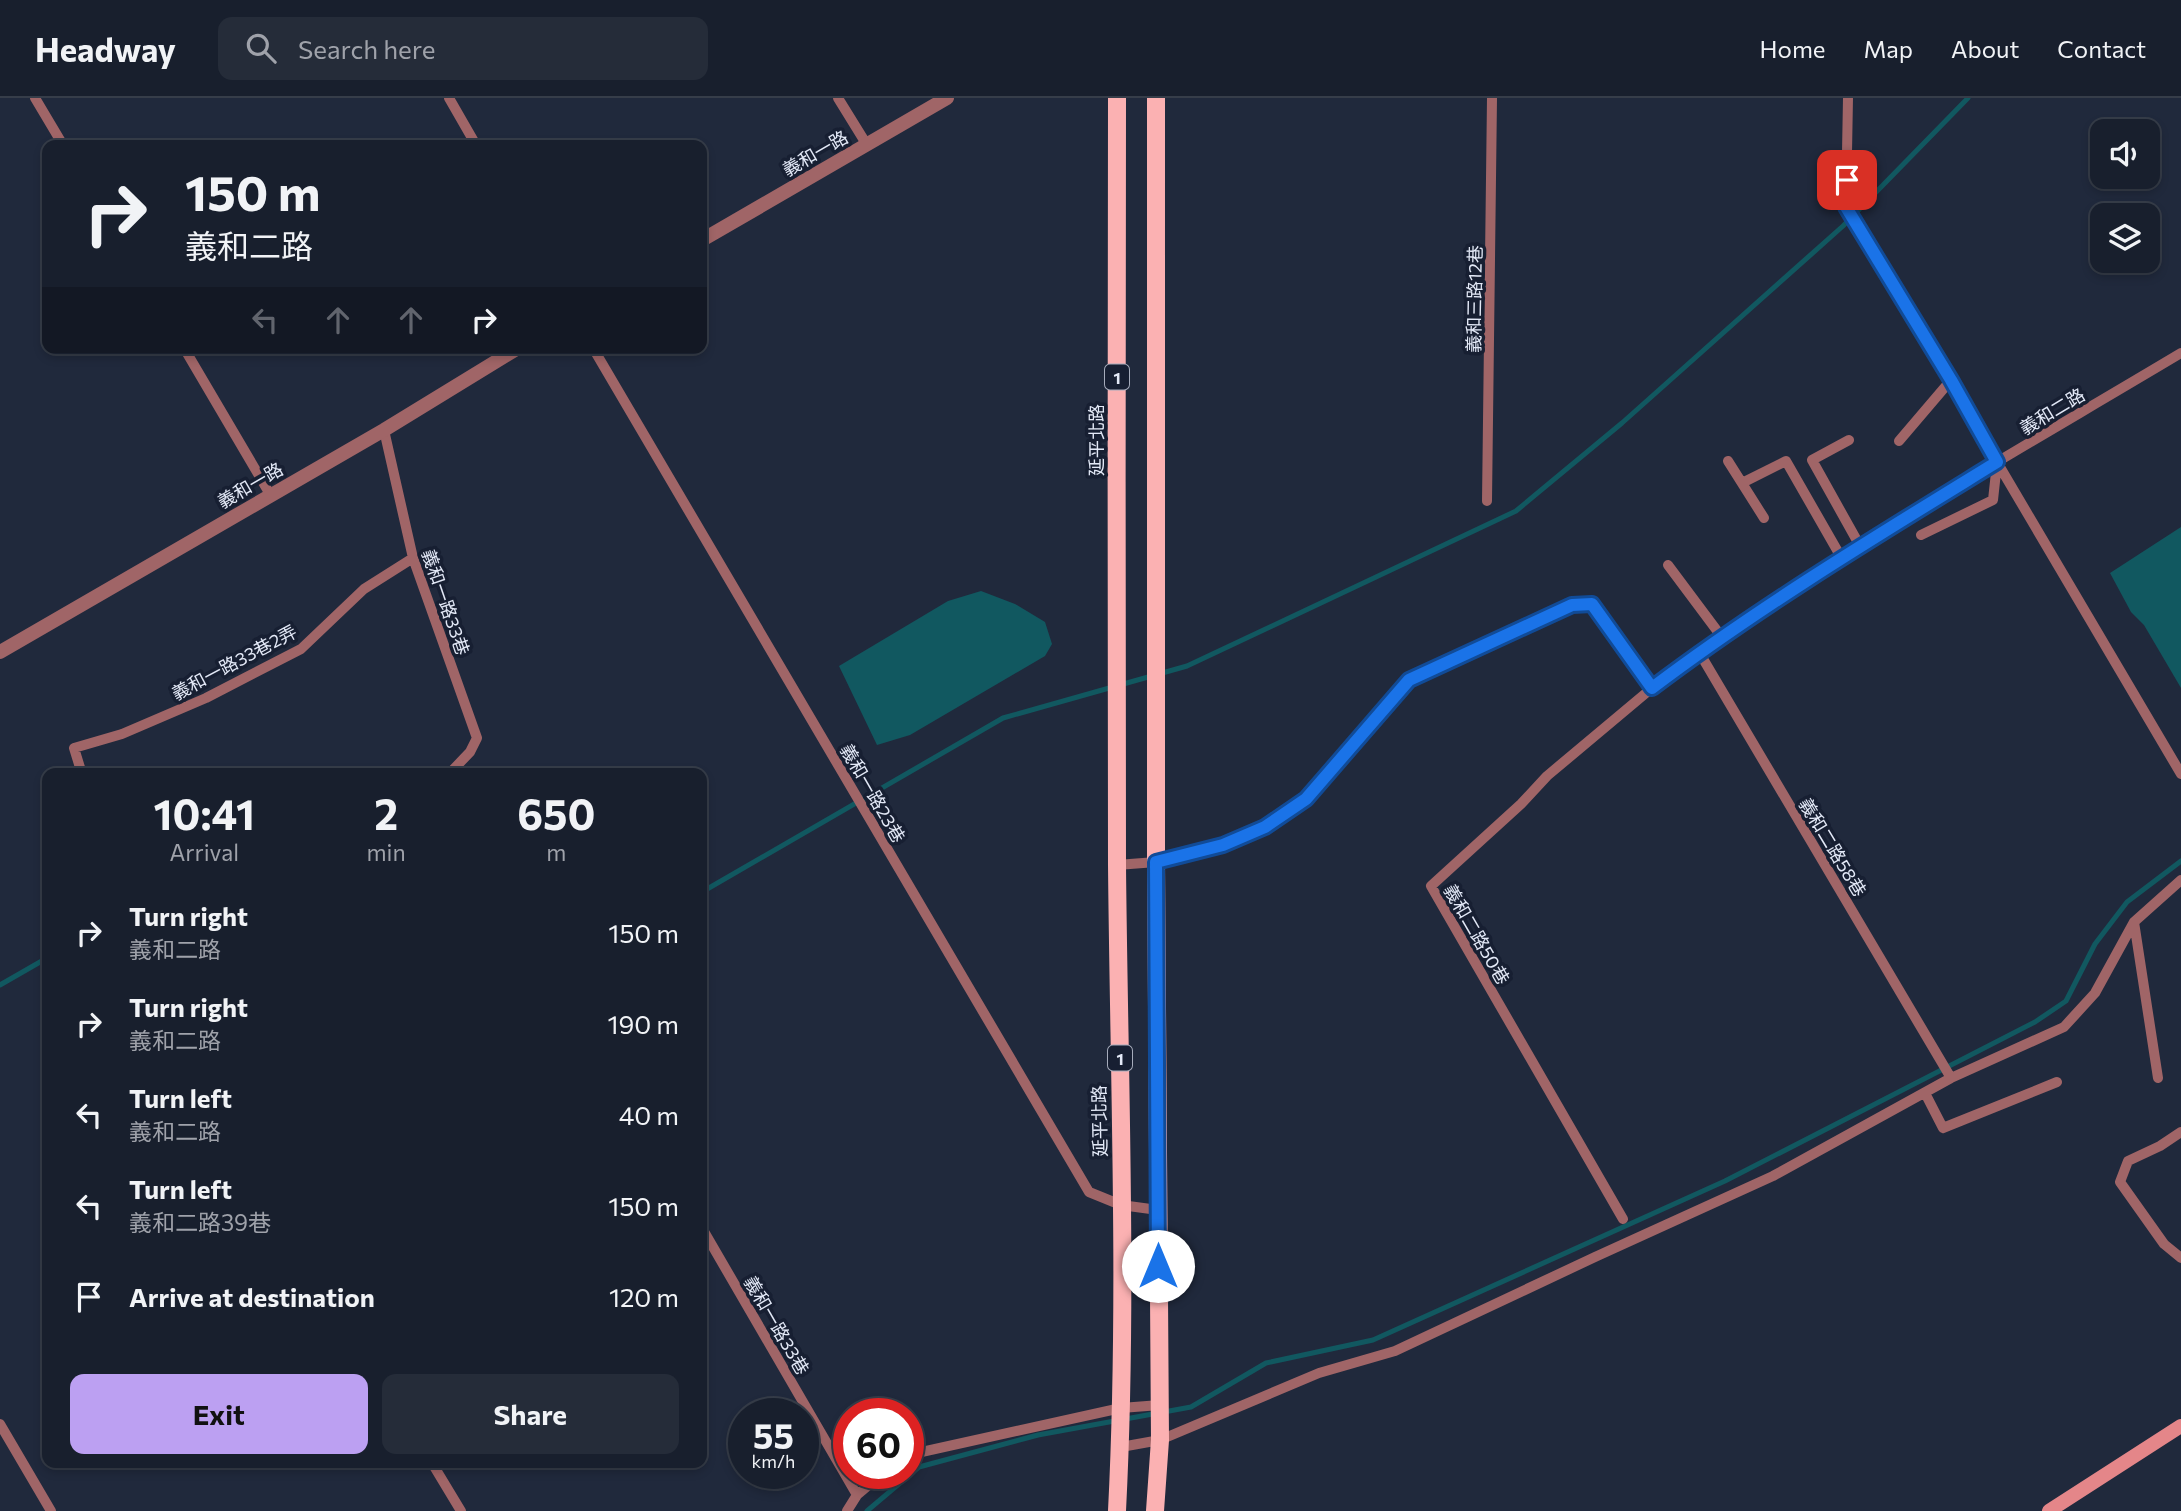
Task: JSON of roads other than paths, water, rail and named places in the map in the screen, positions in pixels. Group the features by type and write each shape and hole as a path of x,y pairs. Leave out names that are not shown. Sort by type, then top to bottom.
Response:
{"main road":[{"name":"延平北路","path":"1117,98 1117,865 1121,1408"},
{"name":"1","path":"1155,1511 1160,1440 1156,862 1156,98"},
{"name":"1","path":"1118,1511 1121,1408"}],"street":[{"name":"義和一路","path":"707,237 947,98"},
{"name":"義和一路","path":"0,652 384,430 508,354"},
{"path":"2049,1511 2181,1426"}],"lane":[{"path":"36,98 61,140"},
{"path":"450,98 474,140"},
{"path":"838,98 867,145"},
{"name":"義和三路12巷","path":"1487,501 1492,98"},
{"path":"1848,98 1846,207 1951,380 2181,774"},
{"name":"義和二路","path":"1652,688 1721,636 1842,557 2181,353"},
{"path":"188,354 271,496"},
{"name":"義和一路23巷","path":"597,354 1088,1192 1121,1205 1158,1210"},
{"path":"1899,441 1951,380"},
{"name":"義和一路33巷","path":"384,430 413,558 477,738 470,752 455,768"},
{"path":"1849,440 1812,460 1860,546"},
{"path":"1728,461 1764,518"},
{"path":"1742,483 1786,461 1842,557"},
{"path":"1921,535 1993,500 1997,462"},
{"name":"義和一路33巷2弄","path":"80,768 74,748 122,734 206,698 300,649 364,589 413,558"},
{"path":"1668,565 1721,636"},
{"path":"1117,865 1156,862 1223,845 1265,827 1306,799 1409,680 1572,605 1592,604 1652,688"},
{"name":"義和二路58巷","path":"1699,652 1950,1076"},
{"name":"義和二路50巷","path":"1623,1219 1431,886 1521,804 1547,776 1652,688"},
{"path":"1121,1447 1160,1440 1319,1374 1395,1351 1773,1176 1925,1093 1950,1076 2064,1027 2095,993 2134,922 2181,880"},
{"path":"2134,922 2158,1078"},
{"path":"1925,1093 1943,1128 2057,1082"},
{"path":"2181,1132 2160,1146 2127,1161 2120,1182 2164,1244 2181,1258"},
{"name":"義和一路33巷","path":"707,1237 857,1495"},
{"path":"924,1451 1121,1408 1160,1405"},
{"path":"0,1424 51,1511"},
{"path":"435,1468 461,1511"},
{"path":"847,1511 864,1489"}],"waterway":[{"path":"707,889 1003,718 1187,666 1516,511 1622,423 1843,226 1968,98"},
{"path":"867,1511 919,1467 1038,1435 1191,1407 1266,1363 1373,1340 1725,1181 2035,1022 2066,1001 2095,944 2127,902 2181,861"},
{"path":"0,985 42,961"}]}
